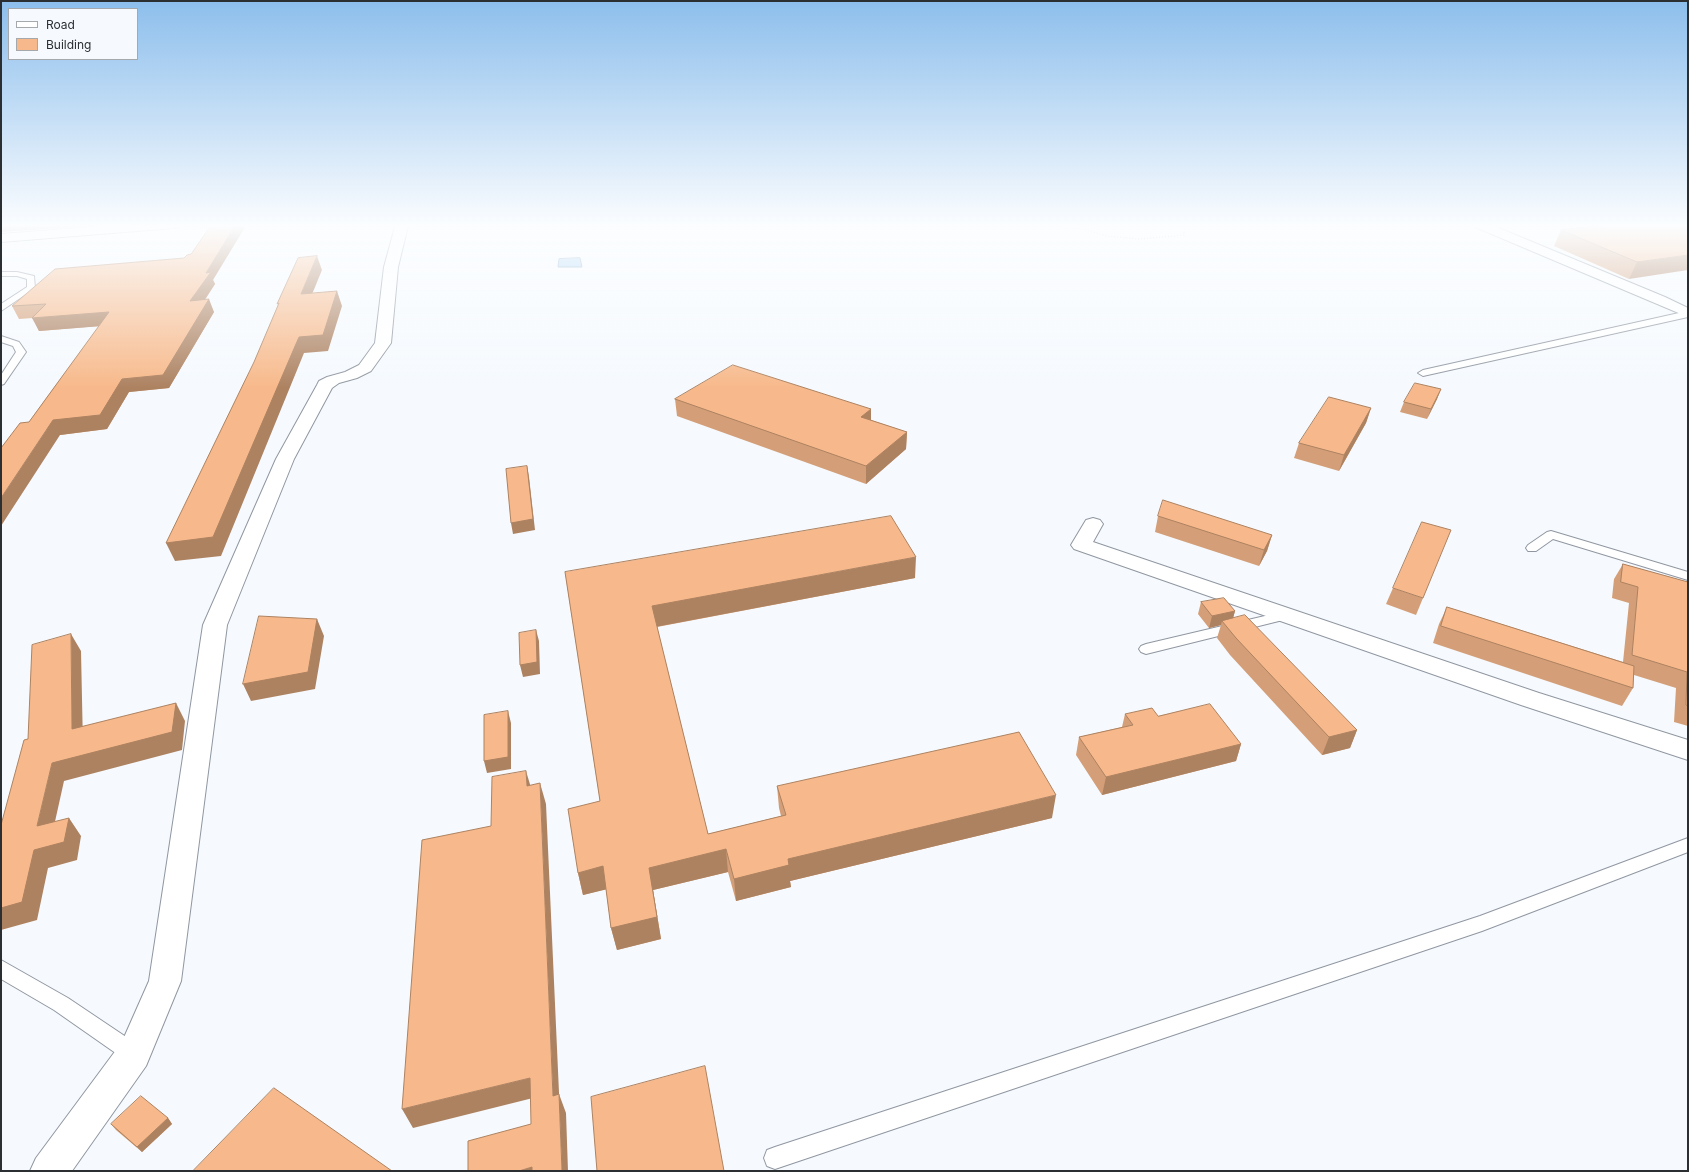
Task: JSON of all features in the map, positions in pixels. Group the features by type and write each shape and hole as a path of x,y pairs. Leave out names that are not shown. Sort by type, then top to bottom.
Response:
{"street":[{"path":"48,1171 134,1054 165,981 215,625 285,459 325,385 333,380 351,375 365,368 383,343 390,279"},
{"path":"1609,279 1688,313"},
{"path":"1093,524 1081,544 1530,699 1688,750"}],"lane":[{"path":"1,308 32,288 31,279"},
{"path":"1423,373 1688,313"},
{"path":"1,339 16,344 21,352 1,382"},
{"path":"1532,548 1551,535 1688,576"},
{"path":"1146,649 1286,615"},
{"path":"775,1158 1482,923 1688,845"},
{"path":"1,968 61,1004 134,1054"}],"building":[{"path":"44,279 206,279 190,301 209,299 163,375 122,379 100,415 53,420 1,498 1,448 20,423 29,422 109,312 32,318 46,304 12,306"},
{"path":"289,279 307,279 301,294 337,291 323,335 299,337 213,537 166,543 254,362 279,303 277,304"},
{"path":"733,365 871,409 861,417 907,432 866,466 675,399"},
{"path":"1415,383 1441,389 1431,409 1404,402"},
{"path":"1329,397 1371,408 1344,455 1299,443"},
{"path":"527,466 533,519 511,523 506,469"},
{"path":"1163,500 1272,535 1264,550 1158,516"},
{"path":"891,516 916,557 652,606 708,834 786,815 777,786 1019,732 1056,795 788,859 789,865 734,879 726,849 649,868 657,917 611,928 603,866 578,873 568,809 600,801 565,572"},
{"path":"1422,522 1451,530 1423,598 1393,588"},
{"path":"1623,564 1688,582 1688,706 1686,705 1687,672 1632,655 1638,587 1621,582"},
{"path":"1224,598 1235,611 1212,616 1201,602"},
{"path":"1447,607 1634,666 1633,688 1441,626"},
{"path":"1245,615 1357,730 1329,737 1236,638 1222,621"},
{"path":"259,616 317,619 308,672 243,684"},
{"path":"536,630 537,662 520,665 519,633"},
{"path":"71,634 72,729 176,703 172,732 52,763 37,826 69,818 64,842 34,850 22,902 1,908 1,825 24,740 28,739 32,645"},
{"path":"1210,704 1241,744 1106,777 1079,737 1133,725 1125,714 1152,708 1158,716"},
{"path":"508,711 508,757 484,761 484,715"},
{"path":"526,771 527,786 540,783 553,1096 559,1094 562,1171 532,1171 532,1167 519,1171 468,1171 468,1141 531,1124 530,1078 402,1109 422,840 491,826 492,777"},
{"path":"705,1066 724,1171 597,1171 591,1097"},
{"path":"274,1088 392,1171 193,1171"},
{"path":"141,1096 168,1118 137,1147 111,1124"}]}
